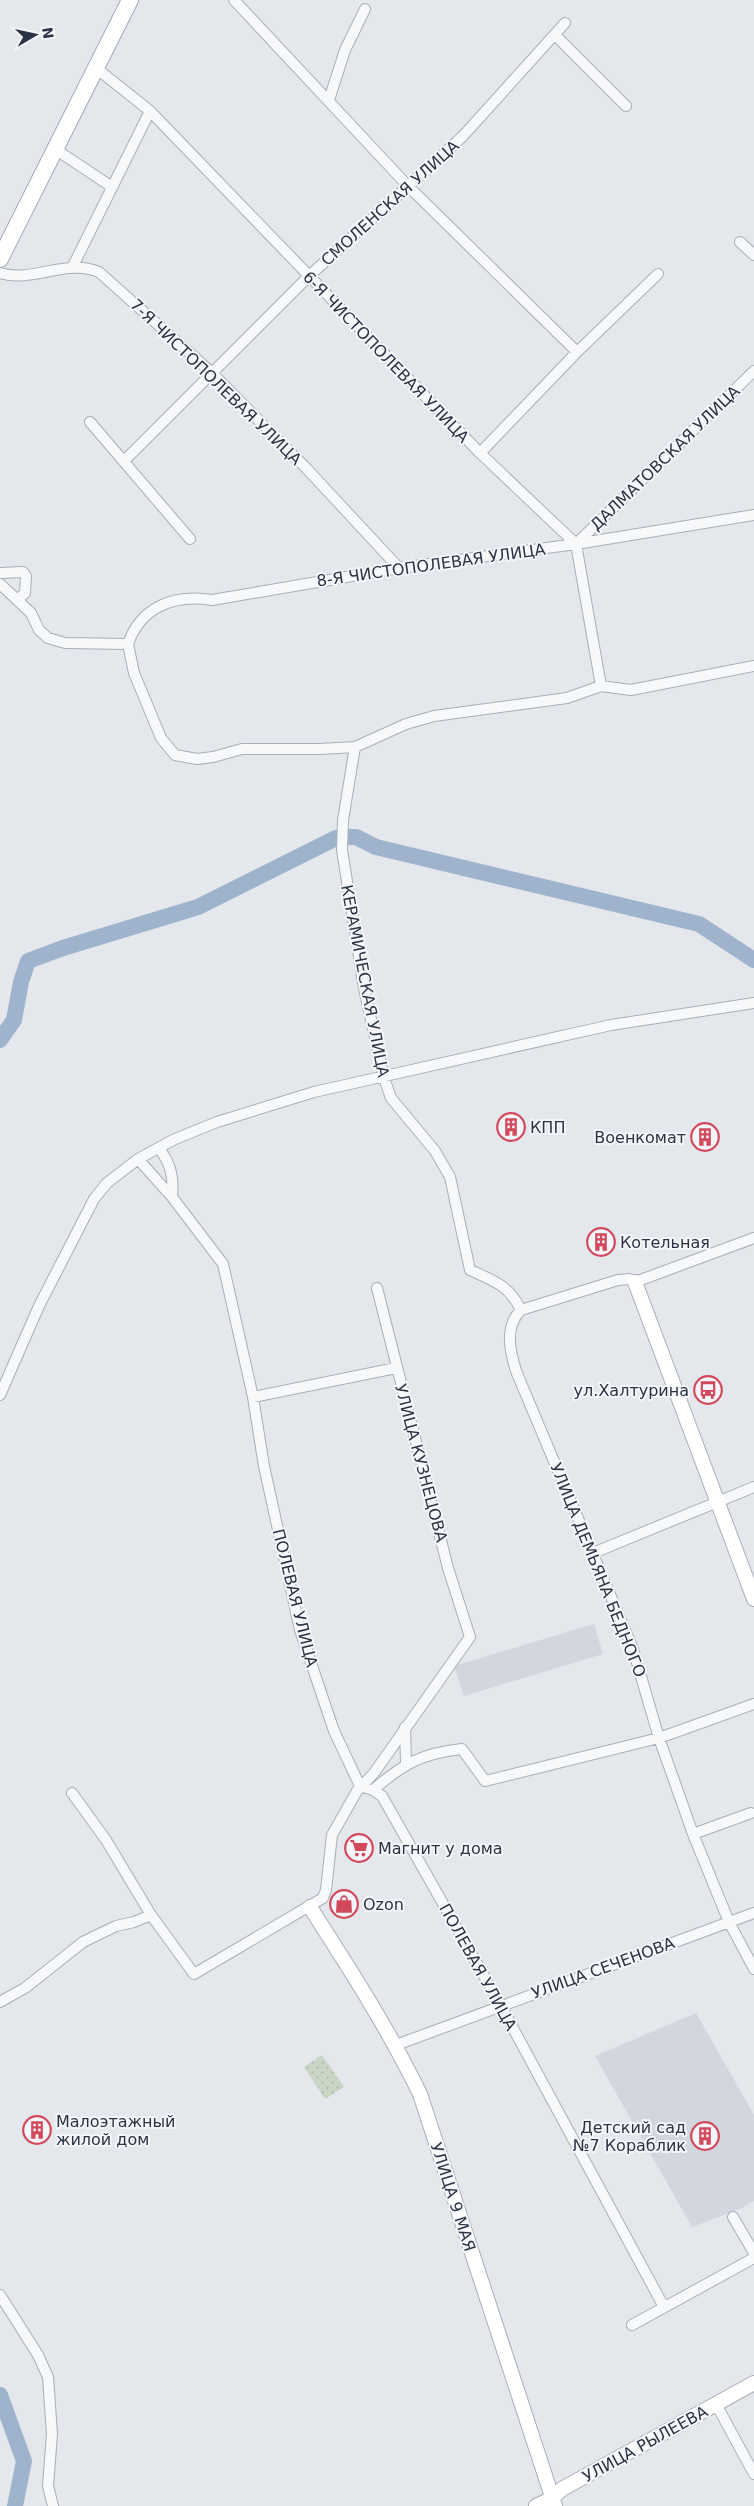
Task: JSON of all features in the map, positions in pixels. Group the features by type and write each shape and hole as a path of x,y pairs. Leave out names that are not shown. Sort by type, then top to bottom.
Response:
{"main road":[{"path":"0,259 130,0"}],"street":[{"path":"234,0 407,185 577,352"},
{"path":"329,100 351,33 364,9"},
{"name":"СМОЛЕНСКАЯ УЛИЦА","path":"124,461 308,277 407,185 464,136 565,23"},
{"path":"554,35 626,106"},
{"name":"6-Я ЧИСТОПОЛЕВАЯ УЛИЦА","path":"96,68 150,111 308,277 480,453 576,544"},
{"path":"72,268 150,111"},
{"path":"55,149 112,188"},
{"path":"740,242 754,256"},
{"name":"7-Я ЧИСТОПОЛЕВАЯ УЛИЦА","path":"0,273 18,275 72,268 91,268 100,272 211,372 307,469 399,568"},
{"path":"480,453 577,352 658,274"},
{"name":"ДАЛМАТОВСКАЯ УЛИЦА","path":"576,544 754,371"},
{"path":"90,422 190,539"},
{"name":"8-Я ЧИСТОПОЛЕВАЯ УЛИЦА","path":"128,644 132,631 141,620 165,602 183,598 212,600 399,568 576,544 754,515"},
{"path":"576,544 601,686"},
{"path":"0,573 23,572 26,576 25,593 18,599"},
{"path":"0,584 31,612 40,630 48,638 64,643 128,644 134,673 161,738 175,754 197,758 212,757 242,749 355,747 406,724 434,716 567,698 601,686 631,690 754,666"},
{"name":"КЕРАМИЧЕСКАЯ УЛИЦА","path":"355,747 343,820 342,850 364,988 384,1078 391,1098 435,1151 450,1177 470,1270 505,1287 515,1297 522,1310"},
{"path":"0,1395 39,1306 90,1206 107,1183 138,1159 159,1148 217,1122 314,1092 384,1078 611,1025 754,1003"},
{"path":"159,1148 169,1164 174,1182 172,1197"},
{"name":"ПОЛЕВАЯ УЛИЦА","path":"138,1159 172,1197 223,1264 253,1397 266,1475 300,1630 334,1731 360,1786"},
{"path":"635,1282 754,1238"},
{"path":"522,1310 618,1280 629,1279 635,1282 754,1596"},
{"name":"УЛИЦА КУЗНЕЦОВА","path":"377,1288 448,1568 470,1637 405,1728"},
{"name":"УЛИЦА ДЕМЬЯНА БЕДНОГО","path":"522,1310 511,1325 509,1343 512,1356 633,1649 659,1738 693,1834 729,1922 754,1969"},
{"path":"253,1397 396,1368"},
{"path":"593,1553 754,1487"},
{"path":"360,1786 373,1790 406,1763 437,1751 462,1749 485,1781 659,1738 754,1704"},
{"path":"72,1793 106,1840 151,1915 194,1974 323,1898 332,1835 360,1786 374,1773 405,1728"},
{"path":"405,1728 406,1763"},
{"name":"ПОЛЕВАЯ УЛИЦА","path":"373,1790 382,1796 501,2006 664,2307"},
{"path":"693,1834 751,1813"},
{"name":"УЛИЦА 9 МАЯ","path":"310,1906 396,2045 420,2094 553,2502"},
{"name":"УЛИЦА СЕЧЕНОВА","path":"396,2045 754,1913"},
{"path":"0,2002 26,1988 83,1942 116,1926 134,1922 151,1915"},
{"path":"733,2217 754,2253"},
{"path":"632,2325 754,2258"},
{"path":"0,2295 44,2367 48,2377 52,2434 48,2486 53,2506"},
{"name":"УЛИЦА РЫЛЕЕВА","path":"536,2506 553,2502 562,2489 754,2382"},
{"path":"716,2404 754,2474"}],"shaded area":[{"path":"594,1624 603,1654 464,1696 454,1666"},
{"path":"696,2013 754,2115 754,2201 742,2208 692,2227 595,2056"}],"green space":[{"path":"322,2055 344,2087 325,2099 304,2067"}],"waterway":[{"path":"346,837 356,837 376,847 699,924 754,960"},
{"path":"0,1040 14,1020 21,982 28,961 63,948 198,907 336,838"},
{"path":"0,2395 24,2461 15,2506"}],"place":[{"name":"КПП","path":"511,1127"},
{"name":"Военкомат","path":"705,1137"},
{"name":"Котельная","path":"601,1242"},
{"name":"ул.Халтурина","path":"708,1390"},
{"name":"Магнит у дома","path":"359,1848"},
{"name":"Ozon","path":"344,1904"},
{"name":"Малоэтажный жилой дом","path":"37,2130"},
{"name":"Детский сад №7 Кораблик","path":"705,2136"}]}
